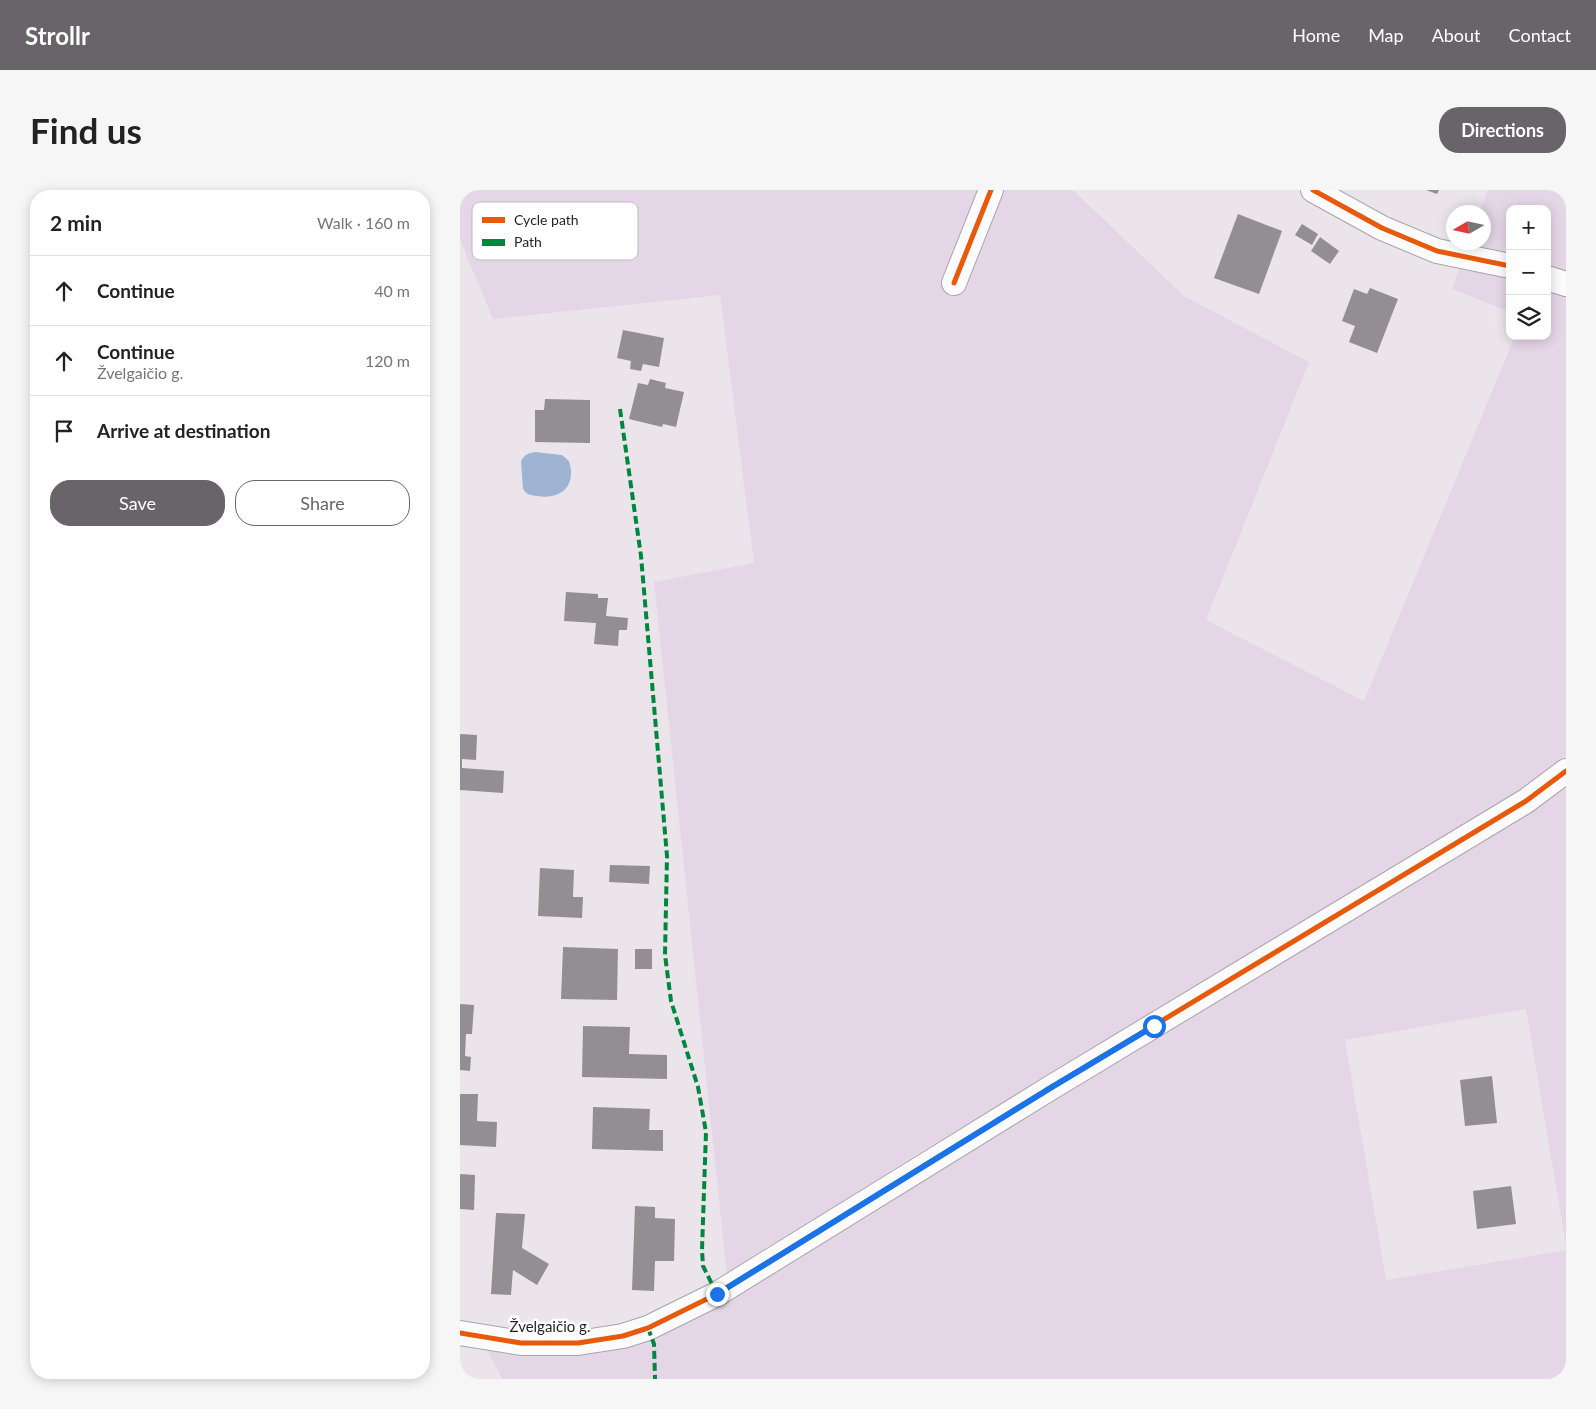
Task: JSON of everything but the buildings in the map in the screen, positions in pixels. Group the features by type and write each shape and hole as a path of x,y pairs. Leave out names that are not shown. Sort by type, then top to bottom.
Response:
{"street":[{"path":"954,283 991,190"},
{"path":"1313,190 1382,228 1437,251 1506,265"},
{"path":"1551,279 1566,284"},
{"name":"Žvelgaičio g.","path":"460,1333 522,1343 578,1343 623,1336 648,1328 717,1294 1052,1087 1526,801 1566,771"}],"shaded area":[{"path":"460,190 1073,190 1184,296 1309,362 1206,620 1364,701 1513,340 1551,340 1551,205 1506,205 1506,310 1452,289 1466,250 1491,250 1491,205 1483,205 1488,190 1566,190 1566,756 1519,793 912,1157 727,1276 654,582 754,563 720,295 493,319 460,240"},
{"path":"1566,783 1566,1245 1526,1009 1345,1040 1386,1280 1566,1250 1566,1379 502,1379 486,1348 642,1341 697,1317 751,1287 1036,1110 1476,846 1535,808"}],"water":[{"path":"535,452 562,455 569,461 571,478 569,484 560,493 546,497 529,494 523,489 521,462 526,455"}],"marked path":[{"path":"620,409 641,556 667,856 665,955 671,1001 698,1087 706,1132 703,1266 717,1294"},
{"path":"648,1328 654,1344 655,1379"}],"cycle path":[{"path":"954,283 991,190"},
{"path":"1313,190 1382,228 1437,251 1506,265"},
{"path":"460,1333 521,1343 578,1343 623,1336 648,1328 717,1294 1052,1087 1526,801 1566,771"}],"route":[{"path":"717,1294 1154,1026"}]}
